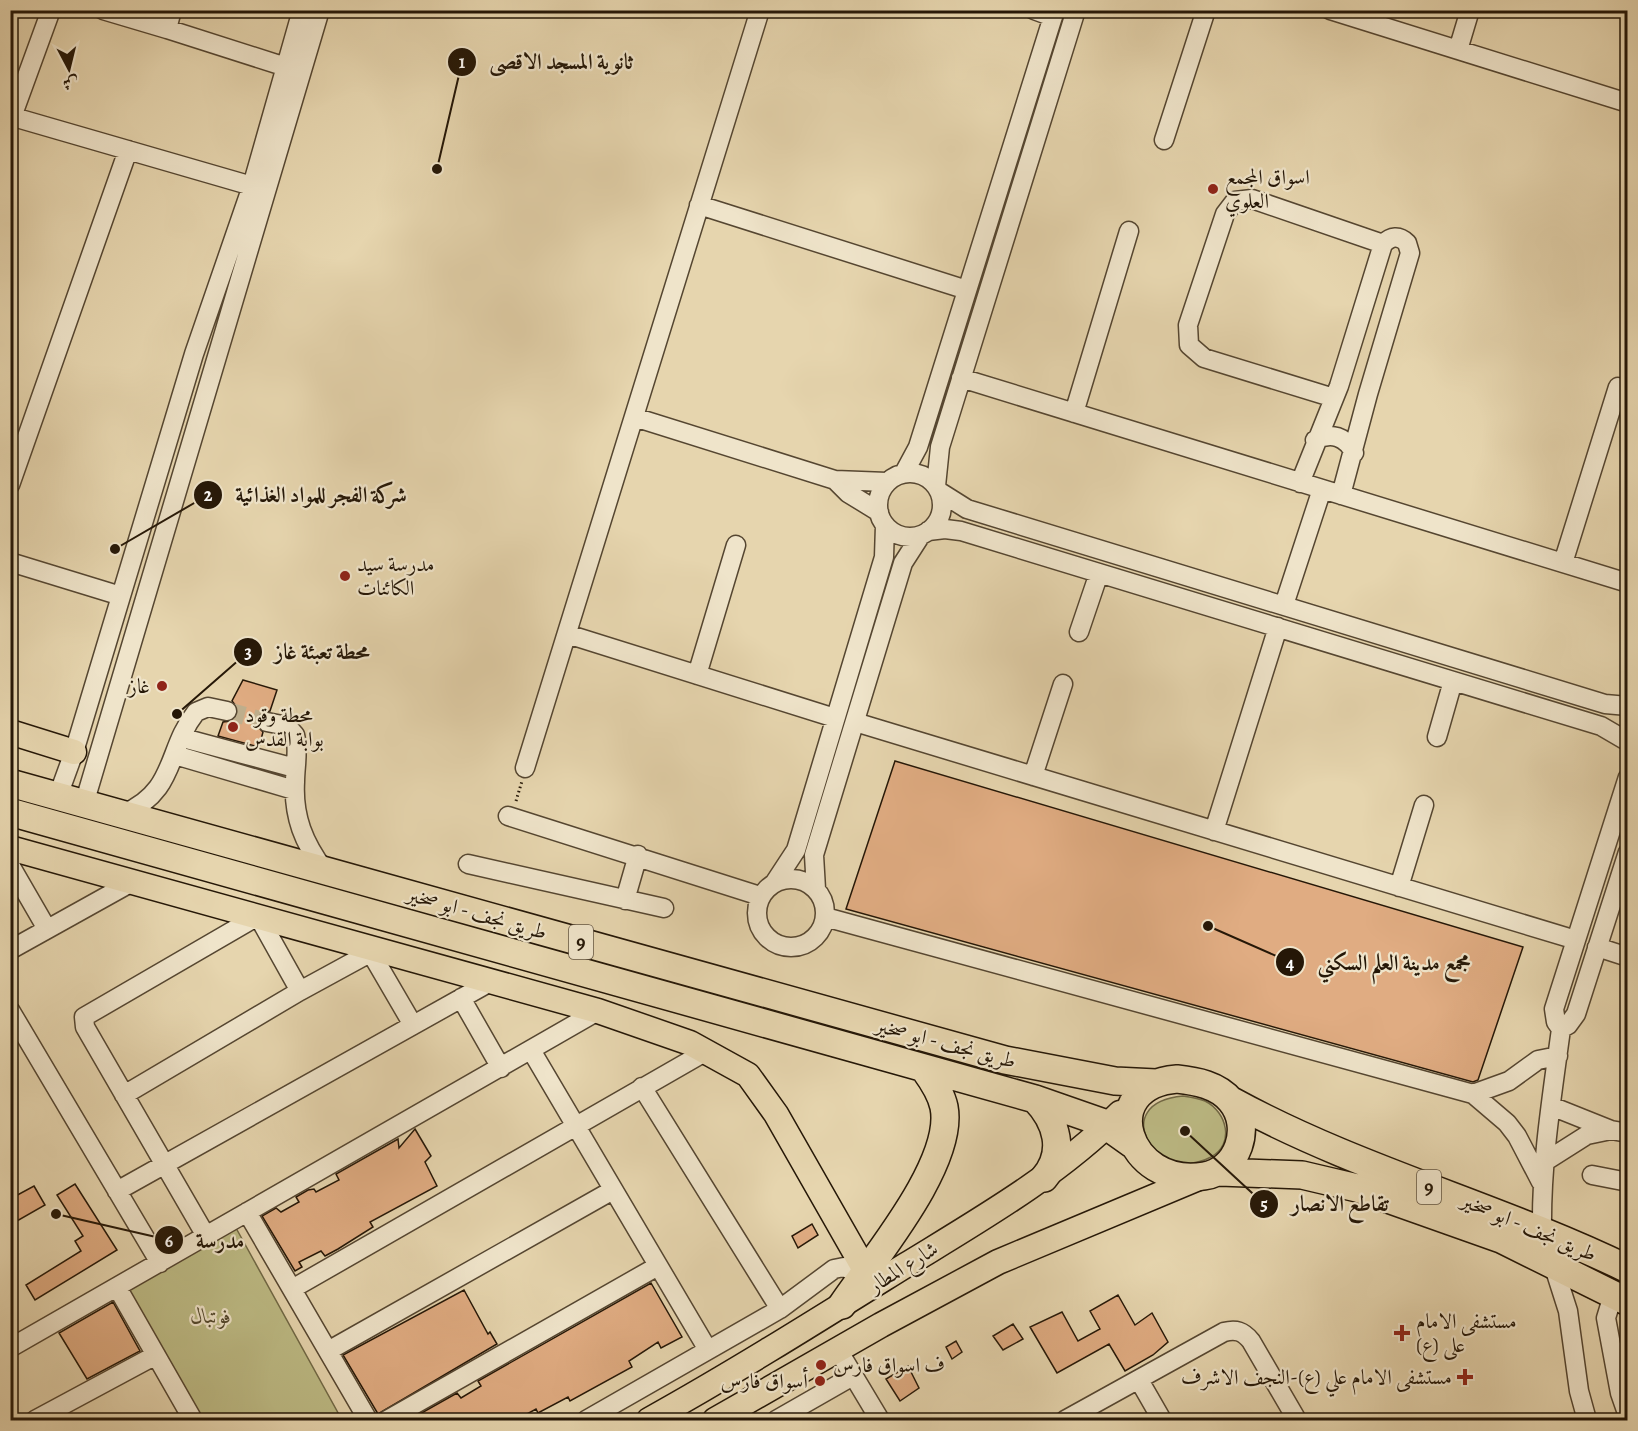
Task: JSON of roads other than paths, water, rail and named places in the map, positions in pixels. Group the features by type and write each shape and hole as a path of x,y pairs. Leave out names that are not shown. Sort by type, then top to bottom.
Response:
{"highway":[{"name":"طريق نجف - ابو صخير","path":"10,783 1005,1060 1148,1087"},
{"name":"طريق نجف - ابو صخير","path":"10,812 1035,1100 1084,1115 1107,1126 1132,1144"},
{"path":"842,1305 918,1194 936,1158 944,1131 944,1107 941,1097 925,1070"},
{"name":"9","path":"1148,1087 1192,1080 1216,1089 1232,1101"},
{"path":"1132,1144 1128,1120 1148,1087"},
{"path":"1035,1100 1052,1120 1057,1141 1052,1167 1044,1178"},
{"name":"طريق نجف - ابو صخير","path":"1232,1101 1315,1143 1542,1230 1628,1269"},
{"path":"1210,1174 1235,1156 1241,1135 1240,1121 1232,1101"},
{"name":"9","path":"1132,1144 1148,1163 1159,1171 1180,1177 1210,1174"},
{"name":"طريق نجف - ابو صخير","path":"1210,1174 1294,1174 1357,1188 1501,1239 1553,1264"},
{"name":"9","path":"1553,1264 1620,1298"}],"main road":[{"path":"10,732 74,752"},
{"path":"12,854 134,880 374,951 598,1011 690,1043 748,1075 776,1114 864,1272"},
{"name":"شارع المطار","path":"649,1420 776,1347 1044,1178 1107,1126 1148,1087"},
{"name":"شارع المطار","path":"715,1420 998,1262 1210,1174"}],"street":[{"path":"51,10 11,116 252,186"},
{"path":"103,10 167,28 286,67"},
{"path":"167,28 172,10"},
{"path":"58,796 74,752 194,354 252,186 302,10"},
{"path":"84,804 320,10"},
{"path":"525,768 760,10"},
{"path":"1034,10 1054,14 918,447 904,473 888,482 881,491 884,557 796,850 791,862 760,896 756,909 757,922 763,934 780,945 800,946 812,940 820,930 825,917 825,907 816,888 814,855 903,563 939,518 942,508 938,489 940,447 1076,10"},
{"path":"1164,140 1206,10"},
{"path":"1330,10 1628,103"},
{"path":"1458,50 1470,10"},
{"path":"10,485 128,150"},
{"path":"1334,398 1204,358 1189,345 1188,325 1227,209 1241,199 1252,199 1383,244"},
{"path":"699,205 967,290"},
{"path":"1074,413 1129,231"},
{"path":"1300,483 1315,440 1334,398 1383,244 1392,237 1398,237 1407,243 1410,254 1368,394 1341,495"},
{"path":"194,354 216,360"},
{"path":"961,378 1628,583"},
{"path":"1563,563 1618,387"},
{"path":"634,417 835,480 888,482"},
{"path":"1315,440 1327,436 1340,437 1354,453"},
{"path":"904,473 922,475 966,509 1605,704 1628,706"},
{"path":"835,480 903,536 945,529 961,531 1601,726 1626,742"},
{"path":"1284,605 1322,489"},
{"path":"697,675 736,545"},
{"path":"10,562 121,596"},
{"path":"1079,632 1099,573"},
{"path":"1214,831 1278,627"},
{"path":"567,634 835,718"},
{"path":"1437,737 1454,681"},
{"path":"1034,777 1063,684"},
{"path":"123,814 139,807 167,775 191,717 202,708 216,707 227,711"},
{"path":"1626,742 1623,726 1628,714"},
{"path":"267,722 287,726 295,735 295,809 303,837 324,870"},
{"path":"855,722 1576,940"},
{"path":"183,738 295,768"},
{"path":"175,755 294,790"},
{"path":"1542,1230 1541,1182 1546,1161 1561,1029 1556,1022 1554,1009 1628,777"},
{"path":"1399,887 1424,805"},
{"path":"510,817 638,855 760,896"},
{"path":"1561,1029 1568,1025 1576,1014 1628,852"},
{"path":"12,854 47,929"},
{"path":"625,900 638,855"},
{"path":"468,864 664,908"},
{"path":"775,882 796,879 816,888"},
{"path":"10,950 134,880"},
{"path":"206,1236 85,1027 84,1017 258,916 300,991"},
{"path":"825,917 1473,1094 1507,1123 1541,1182"},
{"path":"1598,947 1628,957"},
{"path":"124,1095 300,991 374,951 413,1025"},
{"path":"117,1191 492,981"},
{"path":"461,998 501,1068"},
{"path":"10,1010 160,1263"},
{"path":"10,1348 598,1011"},
{"path":"531,1050 708,1350"},
{"path":"292,1289 705,1052"},
{"path":"1473,1094 1509,1081 1538,1060 1558,1056"},
{"path":"642,1087 780,1309"},
{"path":"1551,1106 1619,1132"},
{"path":"1546,1161 1559,1155 1575,1140 1619,1132"},
{"path":"1592,1175 1628,1182"},
{"path":"328,1351 614,1190"},
{"path":"248,1212 368,1420"},
{"path":"1553,1264 1568,1311 1579,1391 1587,1420"},
{"path":"387,1420 658,1266"},
{"path":"586,1420 780,1309 834,1269 844,1267 864,1272"},
{"path":"117,1287 193,1420"},
{"name":"9","path":"1620,1298 1606,1318 1620,1393 1628,1416"},
{"path":"1065,1420 1224,1332 1240,1331 1251,1341 1297,1420"},
{"path":"838,1350 880,1420"},
{"path":"35,1420 156,1355"},
{"path":"776,1420 853,1376"},
{"path":"1138,1380 1162,1420"}],"tunnel":[{"path":"227,711 267,722"}],"place":[{"name":"ثانوية المسجد الاقصى","path":"437,169"},
{"name":"اسواق المجمع العلوي","path":"1213,189"},
{"name":"شركة الفجر للمواد الغذائية","path":"115,549"},
{"name":"مدرسة سيد الكائنات","path":"345,576"},
{"name":"غاز","path":"162,686"},
{"name":"محطة تعبئة غاز","path":"177,714"},
{"name":"محطة وقود بوابة القدس","path":"233,727"},
{"name":"مجمع مدينة العلم السكني","path":"1208,926"},
{"name":"تقاطع الانصار","path":"1185,1131"},
{"name":"مدرسة","path":"56,1214"},
{"name":"مستشفی الامام علی (ع)","path":"1402,1333"},
{"name":"ف اسواق فارس","path":"821,1365"},
{"name":"مستشفى الامام علي (ع)-النجف الاشرف","path":"1465,1377"},
{"name":"أسواق فارس","path":"820,1381"}],"park label":[{"name":"فوتبال","path":"211,1316"}]}
